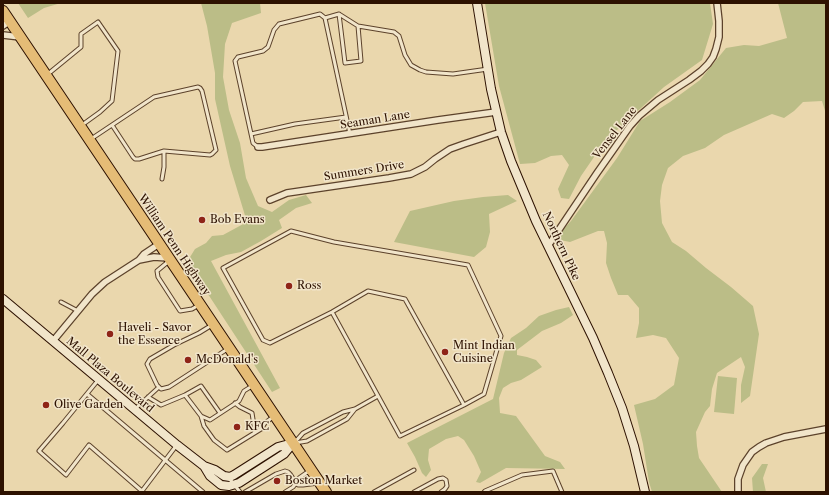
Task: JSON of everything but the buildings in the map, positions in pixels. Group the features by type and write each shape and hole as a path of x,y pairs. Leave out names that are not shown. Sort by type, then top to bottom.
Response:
{"highway":[{"name":"William Penn Highway","path":"3,10 7,24 21,37 326,492"}],"street":[{"name":"Northern Pike","path":"477,3 488,69 501,132 511,161 536,221 593,338 608,373 622,408 634,446 645,492"},
{"name":"Vensel Lane","path":"548,246 630,126 639,116 658,100 701,71 713,57 719,37 717,3"},
{"path":"3,35 21,37"},
{"name":"Seaman Lane","path":"258,147 496,112"},
{"name":"Summers Drive","path":"270,200 287,193 411,174 425,167 434,159 450,149 501,132"},
{"path":"53,341 96,290 159,244"},
{"path":"139,260 154,257 169,259"},
{"name":"Mall Plaza Boulevard","path":"3,299 177,445 204,466 228,477"},
{"path":"738,492 738,480 743,464 752,452 766,443 784,437 826,429"},
{"path":"228,477 234,475 278,447 293,444"},
{"path":"238,488 284,454 293,444"},
{"name":"Mall Plaza Boulevard","path":"204,466 210,476 221,485 238,488"}],"lane":[{"path":"258,147 253,143 235,61 238,57 263,51 268,47 274,30 279,24 320,14 325,18 350,134"},
{"path":"325,18 339,14 358,26 394,32 399,36 405,55 411,65 426,72 454,74 488,69"},
{"path":"339,14 345,63 361,61 358,26"},
{"path":"46,75 81,47 81,34 98,22 118,51 112,101 81,126"},
{"path":"90,140 112,125 154,97 198,87 202,91 216,150 212,154 164,151 136,159 133,157 112,125"},
{"path":"251,134 295,124 346,117"},
{"path":"162,179 164,151"},
{"path":"332,312 400,436 464,405 484,394 501,336 468,265 334,242 291,231 223,268 263,340 270,343 368,292 405,299 464,405"},
{"path":"169,259 157,272 158,277 180,311 192,309 200,304"},
{"path":"61,302 78,311"},
{"path":"160,388 157,385 147,364 150,359 213,324"},
{"path":"134,410 160,388 169,387 229,348"},
{"path":"99,379 38,452 66,474 89,445 143,491 177,445"},
{"path":"201,416 210,420 239,401 244,391 254,384"},
{"path":"148,397 160,405 185,395 201,386 220,413"},
{"path":"87,394 203,492"},
{"path":"185,395 201,416 204,426 214,440 227,450 261,429 265,423 275,416"},
{"path":"293,444 303,433 343,412 355,409 378,396"},
{"path":"235,404 252,413 255,432"},
{"path":"293,444 308,441 347,420 355,409"},
{"path":"285,492 293,487 299,478 311,470"},
{"path":"374,492 414,470"},
{"path":"245,492 276,474 285,471 290,474 298,485 320,483"},
{"path":"484,492 522,475 553,471 562,492"},
{"path":"228,477 238,488"},
{"path":"414,492 438,479 443,478 446,480 447,486 445,490 441,492"}],"green space":[{"path":"18,3 61,3 44,8 28,18"},
{"path":"201,3 260,3 261,13 232,23 225,44 223,77 229,110 240,143 246,178 258,206 272,212 289,200 306,195 312,203 296,208 279,220 282,228 261,241 241,252 226,255 211,261 280,388 272,392 187,262 195,249 206,243 212,236 223,235 247,222 230,166 215,99 215,73 207,26"},
{"path":"485,3 710,3 713,24 702,60 664,87 605,141 581,176 569,199 561,198 558,189 569,165 562,155 551,156 535,163 520,164 499,86"},
{"path":"778,3 826,3 826,114 822,101 803,102 784,118 772,114 724,135 705,148 683,156 668,168 662,185 660,201 662,223 672,242 686,251 753,306 759,334 750,396 741,403 741,385 745,367 741,357 717,373 712,389 710,406 705,412 696,432 699,458 722,492 652,492 634,405 655,399 674,385 679,358 666,338 653,335 636,338 639,323 639,308 628,295 618,295 606,263 607,243 604,231 598,231 570,242 560,240 557,236 571,221 617,158 640,121 670,102 700,80 726,48 744,45 759,46 787,38"},
{"path":"508,195 517,201 489,214 490,232 486,247 474,257 394,242 410,211 454,201"},
{"path":"569,307 573,315 561,323 542,331 517,350 517,355 536,360 542,367 521,380 511,383 503,388 499,398 500,413 516,416 545,456 560,462 565,469 506,468 480,483 476,482 481,472 474,456 464,440 458,436 446,439 429,449 428,460 431,470 426,477 422,473 407,443 493,399 504,353 511,338 526,328 539,316"},
{"path":"718,376 737,378 734,414 714,412"},
{"path":"762,464 768,464 763,478 766,492 753,492 752,478"}],"place":[{"name":"Bob Evans","path":"202,220"},
{"name":"Ross","path":"289,286"},
{"name":"Haveli - Savor the Essence","path":"110,334"},
{"name":"Mint Indian Cuisine","path":"445,352"},
{"name":"McDonald's","path":"188,360"},
{"name":"Olive Garden","path":"46,405"},
{"name":"KFC","path":"237,427"},
{"name":"Boston Market","path":"277,481"}]}
